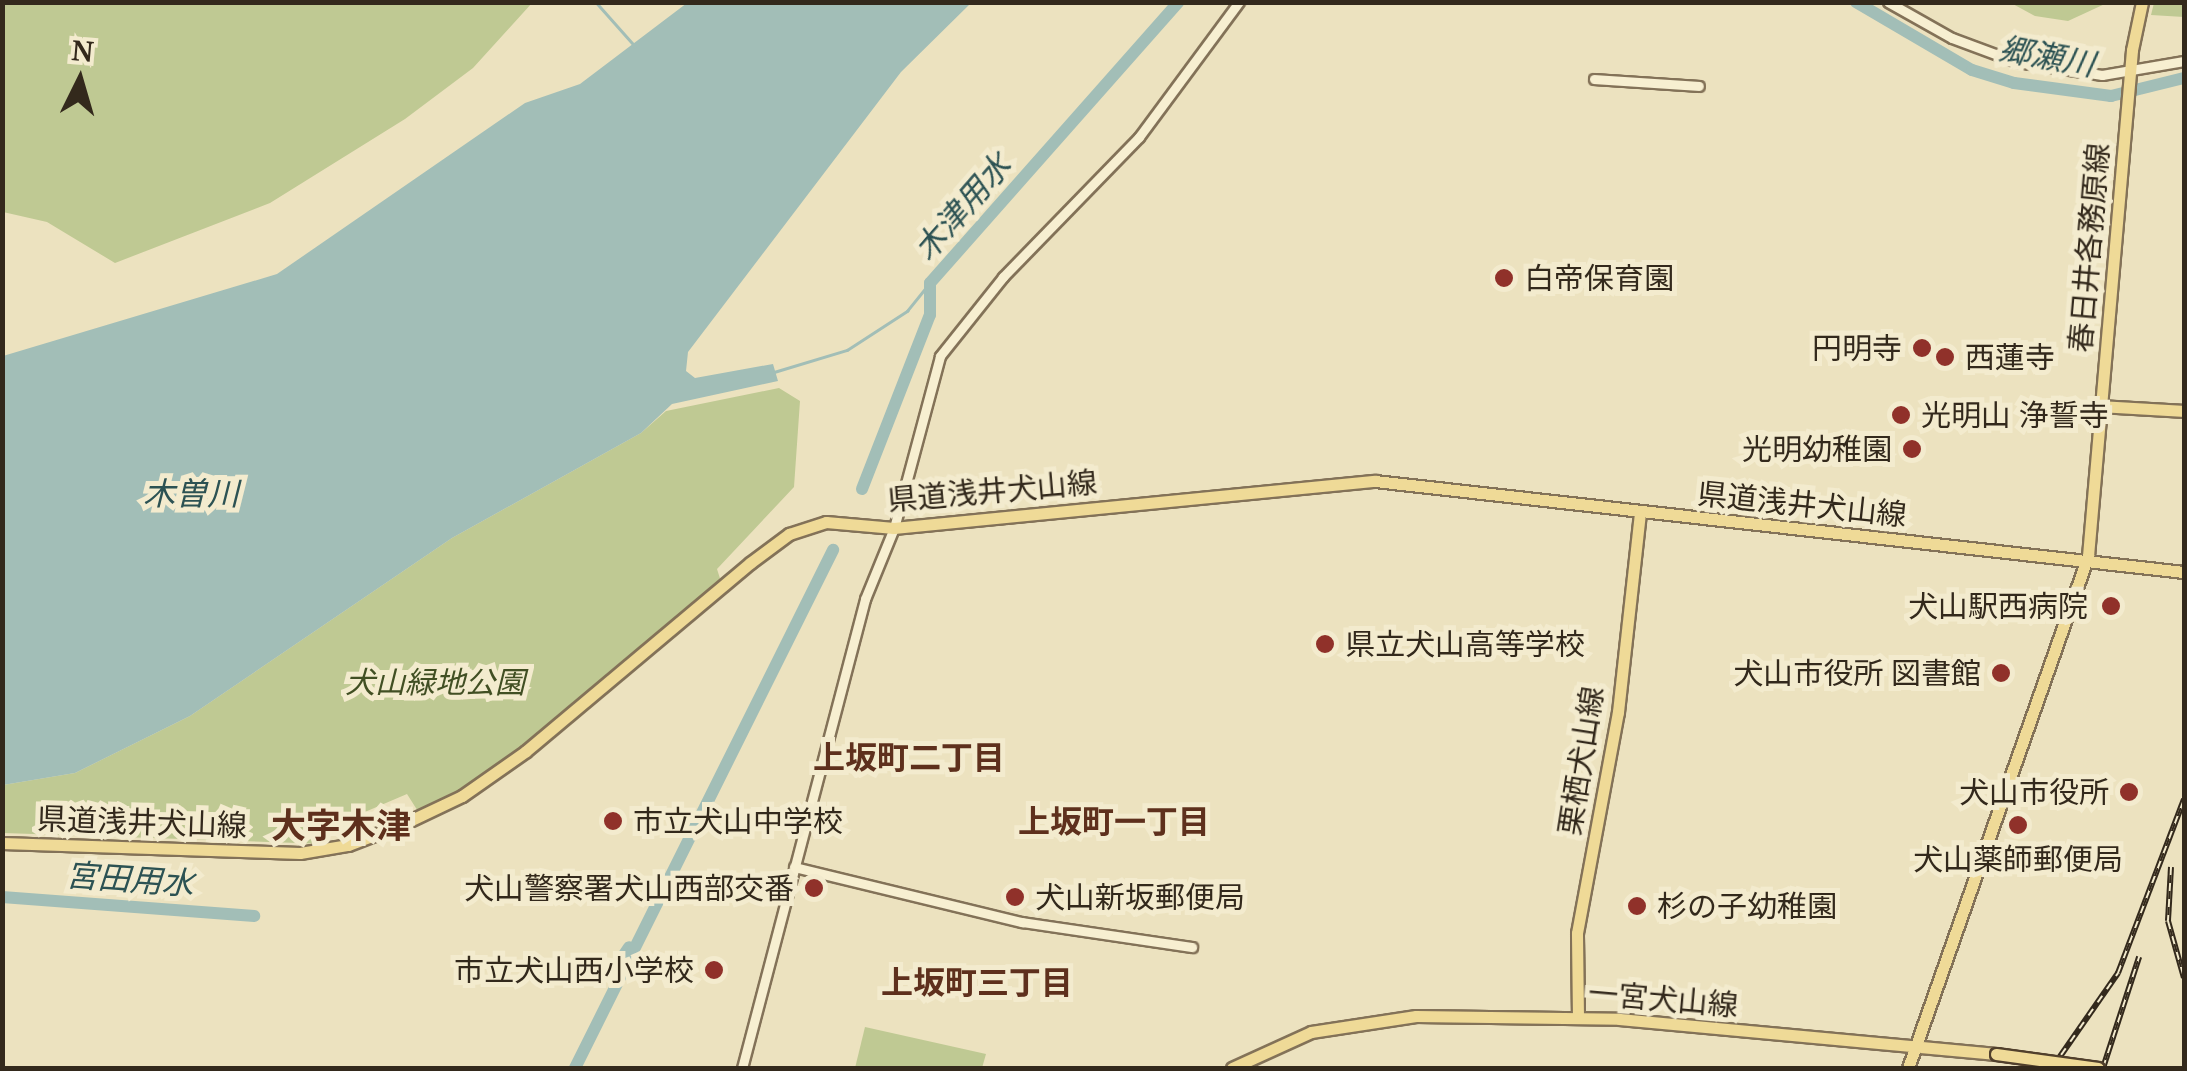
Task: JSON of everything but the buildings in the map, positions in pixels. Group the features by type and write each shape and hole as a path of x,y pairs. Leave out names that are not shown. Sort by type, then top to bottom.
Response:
{"main road":[{"name":"春日井各務原線","path":"1908,1068 2088,556 2127,104 2142,2"},
{"path":"2100,406 2184,411"},
{"name":"県道浅井犬山線","path":"2,844 300,854 348,845 462,796 526,752 789,534 826,522 894,528 1334,484 1487,491 1640,512 2088,556 2184,572"},
{"name":"栗栖犬山線","path":"1578,1017 1577,932 1618,712 1640,512"},
{"name":"一宮犬山線","path":"1232,1068 1311,1032 1364,1020 1578,1017 1916,1044 2098,1068"}],"street":[{"path":"742,1068 865,599 894,528 940,356 1003,277 1140,137 1240,2"},
{"path":"1888,2 1952,38 2017,62 2080,74 2130,78 2184,60"},
{"path":"1594,79 1700,86"},
{"path":"794,867 1022,922 1192,946"}],"green space":[{"path":"3,2 532,3 473,68 405,119 270,203 115,263 47,222 3,212"},
{"path":"2011,3 2107,3 2068,21 2035,16"},
{"path":"2154,3 2184,3 2184,17 2151,15"},
{"name":"犬山緑地公園","path":"779,388 800,401 794,487 717,569 723,588 526,751 421,816 407,794 325,829 328,844 3,833 3,785 75,773 190,716 452,538 641,433 666,411"},
{"path":"865,1027 986,1054 982,1068 855,1068"}],"water":[{"name":"木曽川","path":"687,3 971,3 901,72 688,352 686,371 695,378 773,364 778,381 672,404 641,433 452,538 190,716 75,773 3,785 3,356 277,274 525,103 580,84"}],"waterway":[{"path":"596,2 635,46"},
{"name":"木津用水","path":"862,489 930,315 930,283 1179,2"},
{"name":"郷瀬川","path":"1856,2 1972,70 2014,83 2111,96 2184,78"},
{"path":"774,372 847,350 907,311 930,283"},
{"name":"木津用水","path":"575,1068 833,550"},
{"name":"宮田用水","path":"2,897 254,916"},
{"name":"宮田用水","path":"600,968 615,968 629,947"}],"railway":[{"path":"2052,1068 2118,973 2184,799"},
{"path":"2171,867 2168,921 2184,978"},
{"path":"2103,1068 2139,957"}],"place":[{"name":"白帝保育園","path":"1504,278"},
{"name":"円明寺","path":"1922,348"},
{"name":"西蓮寺","path":"1945,357"},
{"name":"光明山 浄誓寺","path":"1901,415"},
{"name":"光明幼稚園","path":"1912,449"},
{"name":"犬山駅西病院","path":"2111,606"},
{"name":"県立犬山高等学校","path":"1325,644"},
{"name":"犬山市役所 図書館","path":"2001,673"},
{"name":"犬山市役所","path":"2129,792"},
{"name":"市立犬山中学校","path":"613,821"},
{"name":"犬山薬師郵便局","path":"2018,825"},
{"name":"犬山警察署犬山西部交番","path":"814,888"},
{"name":"犬山新坂郵便局","path":"1015,897"},
{"name":"杉の子幼稚園","path":"1637,906"},
{"name":"市立犬山西小学校","path":"714,970"}],"district":[{"name":"上坂町二丁目","path":"909,757"},
{"name":"上坂町一丁目","path":"1114,821"},
{"name":"大字木津","path":"341,825"},
{"name":"上坂町三丁目","path":"977,982"}]}
